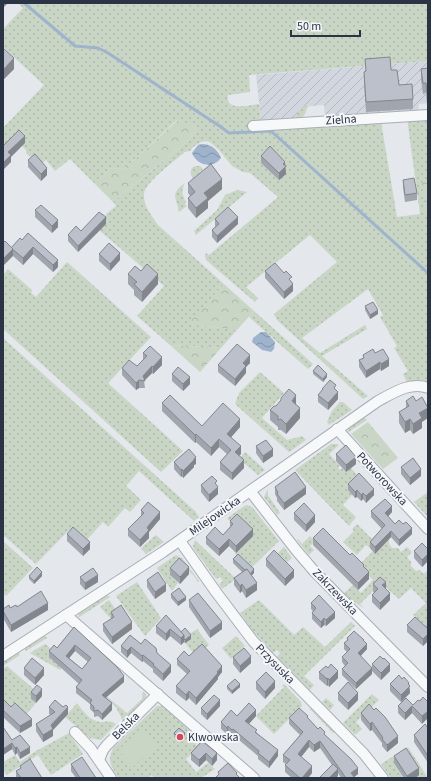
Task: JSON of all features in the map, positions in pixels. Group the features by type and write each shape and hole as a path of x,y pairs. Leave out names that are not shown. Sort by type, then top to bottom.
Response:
{"street":[{"name":"Zielna","path":"253,126 428,115"},
{"name":"Milejowicka","path":"3,656 180,541 367,408 391,394 410,386 418,385 428,388"},
{"name":"Potworowska","path":"337,429 428,529"},
{"name":"Zakrzewska","path":"250,491 314,571 428,687"},
{"name":"Przysuska","path":"180,541 253,641 364,754 382,778"},
{"path":"66,615 254,778"},
{"name":"Belska","path":"99,760 107,745 158,694"},
{"path":"75,732 88,745 111,778"}],"shaded area":[{"path":"428,61 428,103 419,104 418,112 414,112 413,110 325,116 324,105 301,107 295,118 261,120 256,75"}],"green space":[{"path":"18,3 428,3 428,61 249,75 250,92 228,95 228,100 230,104 234,106 259,104 261,120 295,118 301,107 308,106 305,114 300,120 249,123 248,128 381,122 397,217 420,214 407,118 428,117 428,182 424,182 426,214 428,214 428,385 414,381 407,382 403,374 408,371 394,348 397,346 380,317 383,315 368,289 302,338 320,353 365,325 367,329 322,356 368,396 363,399 277,320 274,314 337,262 310,235 246,287 258,298 255,302 206,260 206,253 209,255 278,197 250,173 243,172 232,166 220,151 210,142 206,141 193,147 190,151 185,152 155,178 146,189 144,198 148,211 158,225 224,284 189,324 237,330 221,348 170,345 137,316 164,286 99,230 106,224 106,214 116,206 113,202 190,139 196,128 177,120 124,169 111,168 94,183 70,159 55,171 46,160 39,166 26,153 26,150 22,146 3,153 3,128 44,85 3,47 3,29 23,8"},
{"path":"178,120 196,128 190,139 113,202 94,183 111,168 124,169"},
{"path":"195,166 200,166 203,169 193,179 191,172"},
{"path":"424,182 428,182 428,214 425,214 422,184"},
{"path":"185,183 182,192 186,202 185,204 187,206 179,212 175,196 177,190"},
{"path":"237,190 247,192 196,235 194,231 217,210 225,195"},
{"path":"67,262 151,337 109,382 109,384 183,451 161,472 3,329 3,275 8,269 32,290 31,293 36,297"},
{"path":"224,284 254,311 237,330 188,324"},
{"path":"254,311 313,364 308,369 249,317"},
{"path":"3,338 195,511 199,517 194,521 139,471 126,486 141,500 130,512 125,508 108,527 103,522 84,543 69,530 36,564 3,535"},
{"path":"170,345 221,348 200,372"},
{"path":"260,372 284,393 262,418 287,440 302,436 306,440 289,452 235,404 239,393"},
{"path":"340,402 343,402 352,410 329,425 327,422 332,411"},
{"path":"363,416 367,420 347,433 350,427"},
{"path":"368,422 398,458 383,469 351,434"},
{"path":"331,444 339,445 329,454 340,466 338,467 340,470 342,468 346,472 351,468 359,477 352,495 343,505 356,517 349,526 295,470"},
{"path":"245,452 265,470 258,475 239,459"},
{"path":"268,489 268,495 280,513 277,515 264,497"},
{"path":"428,492 428,517 414,502"},
{"path":"246,505 252,507 279,541 250,569 235,554 252,536 233,525 227,518"},
{"path":"357,524 375,542 370,548 366,545 357,555 343,542 354,531 352,529"},
{"path":"384,534 389,539 389,544 392,548 398,548 401,552 407,547 412,552 407,557 411,562 411,566 416,571 420,570 424,574 428,570 428,630 413,615 426,603 411,588 399,599 381,583 360,604 364,608 352,601 344,593 353,585 361,593 373,580 359,565 373,551 375,553"},
{"path":"156,535 164,542 146,554 141,548"},
{"path":"310,536 315,541 310,546 314,550 309,555 297,540 298,539 302,544"},
{"path":"195,540 236,579 222,589 219,584 223,581 220,577 216,579 194,549 193,546"},
{"path":"3,541 33,568 6,596 3,593"},
{"path":"284,547 292,558 283,566 274,557"},
{"path":"176,555 182,558 199,581 198,582 194,576 175,558 179,565 170,575 178,583 172,591 157,568"},
{"path":"137,582 161,618 145,636 116,596"},
{"path":"107,595 110,597 78,618 81,611"},
{"path":"109,600 119,614 111,619 100,607"},
{"path":"259,600 294,635 303,627 325,647 351,622 355,626 304,676 314,685 310,690 277,657 280,653 277,650 273,653 253,631 240,613"},
{"path":"197,629 209,645 195,655 185,643 191,639 188,635"},
{"path":"43,634 47,638 26,651 24,647"},
{"path":"236,636 245,646 231,659 222,648"},
{"path":"45,644 54,651 62,668 60,670 30,653"},
{"path":"18,652 20,655 3,666 3,661"},
{"path":"7,666 37,692 31,699 36,703 23,718 3,700 3,669"},
{"path":"284,684 301,702 302,706 274,734 256,716 284,687 282,686"},
{"path":"100,691 127,713 142,699 143,691 146,694 146,697 123,721 116,707 99,692"},
{"path":"372,694 379,700 356,722 362,729 355,735 343,723"},
{"path":"326,698 334,705 330,710 322,702"},
{"path":"77,703 93,720 116,724 101,740 90,738 65,717"},
{"path":"157,706 162,706 200,739 195,743 198,748 186,759 196,772 208,763 215,769 201,778 154,778 152,775 148,778 119,778 110,760 113,748"},
{"path":"312,707 335,731 333,733 310,709"},
{"path":"141,728 157,745 133,767 118,750"},
{"path":"69,733 83,754 51,775 38,755 7,775 3,770 3,762 15,755 20,762 36,751"},
{"path":"408,747 428,778 391,778 381,764"}],"water":[{"path":"202,144 214,148 221,158 214,164 210,165 198,161 192,153 198,145"},
{"path":"261,332 266,332 275,342 274,349 271,352 262,350 252,342 253,338"}],"building":[{"path":"3,48 14,58 4,69 3,67"},
{"path":"390,57 391,70 397,70 399,85 412,84 413,99 366,102 364,72 366,71 365,59"},
{"path":"428,68 427,93 426,83 423,83 421,69"},
{"path":"19,130 25,136 8,152 11,155 3,163 3,146"},
{"path":"270,146 285,162 283,164 286,166 279,173 261,156"},
{"path":"35,154 47,168 41,174 28,160"},
{"path":"211,164 222,179 204,193 208,198 196,208 188,198 195,192 188,183"},
{"path":"414,178 417,193 405,195 403,180"},
{"path":"41,205 58,220 52,226 35,210"},
{"path":"228,207 238,217 217,236 212,230 219,224 215,219"},
{"path":"99,212 106,217 78,246 68,235 76,226 81,231"},
{"path":"28,233 58,260 53,265 33,247 23,258 11,248 20,238 22,240"},
{"path":"5,241 13,249 3,259 3,243"},
{"path":"109,243 120,253 110,264 99,254"},
{"path":"275,263 284,273 286,271 292,277 289,279 293,284 284,292 265,271"},
{"path":"147,264 158,274 142,292 134,284 137,282 128,274 135,266 141,271"},
{"path":"373,302 378,310 370,315 365,306"},
{"path":"237,344 250,355 243,363 246,366 235,379 218,365"},
{"path":"150,346 162,357 143,376 145,381 139,380 136,383 122,368 129,360 137,366 147,356 143,353"},
{"path":"373,349 375,353 383,349 389,359 381,364 380,362 366,371 359,360 364,358 363,355"},
{"path":"318,365 327,374 323,379 313,371"},
{"path":"178,367 190,377 183,384 172,374"},
{"path":"330,380 336,385 334,388 338,392 328,403 318,395"},
{"path":"289,389 296,395 292,401 300,408 286,424 281,419 278,420 278,416 270,410 276,406"},
{"path":"170,395 202,426 223,403 240,419 227,434 241,446 235,452 244,460 232,473 220,462 231,450 219,439 211,448 196,434 195,435 162,403"},
{"path":"413,396 416,401 422,397 428,408 419,413 422,418 413,424 410,419 405,422 399,412 409,406 406,401"},
{"path":"266,440 273,449 263,456 256,446"},
{"path":"346,445 356,457 346,465 336,454"},
{"path":"189,449 196,457 183,471 174,462"},
{"path":"413,458 421,469 410,478 401,467"},
{"path":"295,472 306,487 284,503 277,494 278,493 275,487"},
{"path":"359,473 374,489 366,496 363,493 361,495 357,490 355,492 348,484"},
{"path":"212,476 217,481 215,483 218,487 209,495 201,485"},
{"path":"385,499 392,506 385,513 395,524 399,520 403,524 406,522 412,528 399,540 391,531 375,547 370,542 385,525 371,511"},
{"path":"148,502 160,512 147,528 149,530 140,540 128,529 144,513 141,510"},
{"path":"304,503 315,515 306,525 294,513"},
{"path":"237,514 253,529 236,546 229,539 219,549 206,537 215,527 223,535 233,524 230,521"},
{"path":"73,527 90,542 83,549 67,534"},
{"path":"323,528 350,555 352,553 369,572 358,583 313,538"},
{"path":"422,543 428,549 428,554 422,560 414,551"},
{"path":"274,550 294,570 285,579 266,559"},
{"path":"238,554 254,569 250,574 247,569 245,570 233,559"},
{"path":"179,558 189,567 180,577 170,568"},
{"path":"37,567 42,572 34,581 29,576"},
{"path":"93,568 98,575 85,583 80,577"},
{"path":"247,569 257,583 246,590 242,584 240,586 234,578"},
{"path":"158,572 166,584 155,592 147,580"},
{"path":"380,577 386,582 382,585 390,593 380,603 372,595 378,589 373,584"},
{"path":"179,588 186,597 178,602 171,594"},
{"path":"41,591 48,603 11,625 3,609 9,605 10,608 16,605 17,607"},
{"path":"198,593 222,622 210,631 189,600"},
{"path":"319,595 335,612 326,620 324,618 321,622 312,613 316,608 311,603"},
{"path":"121,605 132,622 112,637 103,624 114,617 111,612"},
{"path":"166,615 184,635 181,638 170,629 166,634 156,626"},
{"path":"415,617 428,629 428,634 423,639 407,625"},
{"path":"74,627 117,667 124,676 102,695 112,703 102,714 98,710 94,711 94,707 90,703 92,700 76,687 82,680 49,651 54,645 57,648","holes":["75,645 91,658 82,669 66,656"]},
{"path":"185,628 191,635 185,640 184,635 181,632"},
{"path":"354,631 367,644 358,653 372,668 356,683 342,669 348,663 342,657 350,649 344,643"},
{"path":"130,635 141,644 145,639 156,648 157,653 171,665 163,674 153,665 154,664 131,647 127,651 121,646"},
{"path":"202,644 222,666 217,672 218,673 196,698 189,691 186,695 176,686 190,671 177,659 184,651 189,656"},
{"path":"244,648 251,656 240,666 233,657"},
{"path":"380,656 390,664 381,673 372,664"},
{"path":"32,658 44,668 35,678 24,668"},
{"path":"331,664 338,671 329,680 319,672 326,666 328,668"},
{"path":"266,672 275,681 265,692 256,682"},
{"path":"399,675 402,679 404,677 410,686 401,695 390,684"},
{"path":"235,679 240,684 232,691 227,686"},
{"path":"348,682 358,693 348,703 338,693"},
{"path":"37,685 42,689 36,696 31,692"},
{"path":"214,695 220,700 207,714 201,708"},
{"path":"423,697 428,702 428,711 422,716 412,706 405,713 398,706 406,698 413,705 418,700 420,701"},
{"path":"3,699 11,707 15,703 32,719 20,726 3,710"},
{"path":"55,700 63,707 66,705 68,707 51,725 53,729 43,735 36,724 55,712 49,707"},
{"path":"249,703 256,710 245,721 257,730 255,732 278,750 269,762 258,753 259,751 233,729 232,730 228,726 227,728 221,722 231,710 237,716"},
{"path":"369,704 374,710 376,708 385,717 398,736 387,745 372,722 370,724 361,713"},
{"path":"299,708 308,716 307,717 318,729 320,727 325,732 324,734 351,759 358,768 351,773 355,778 346,778 320,741 314,745 309,740 298,754 312,766 302,778 300,778 285,765 290,760 283,755 303,732 289,718"},
{"path":"425,724 428,728 428,756 414,735"},
{"path":"3,727 12,740 20,735 30,747 20,753 17,747 15,748 12,743 3,749"},
{"path":"179,728 185,733 180,739 174,733"},
{"path":"202,741 217,753 212,759 206,753 199,760 191,753"},
{"path":"406,748 419,768 407,776 394,756"},
{"path":"82,757 96,778 80,778 71,764"},
{"path":"30,759 42,778 21,778 16,771"},
{"path":"228,763 239,777 215,778 219,774 218,772"},
{"path":"333,764 338,769 329,778 319,778"}],"waterway":[{"path":"24,3 75,46 98,48 108,53 229,133 271,131 428,273"}],"place":[{"name":"Klwowska","path":"180,737"}]}
